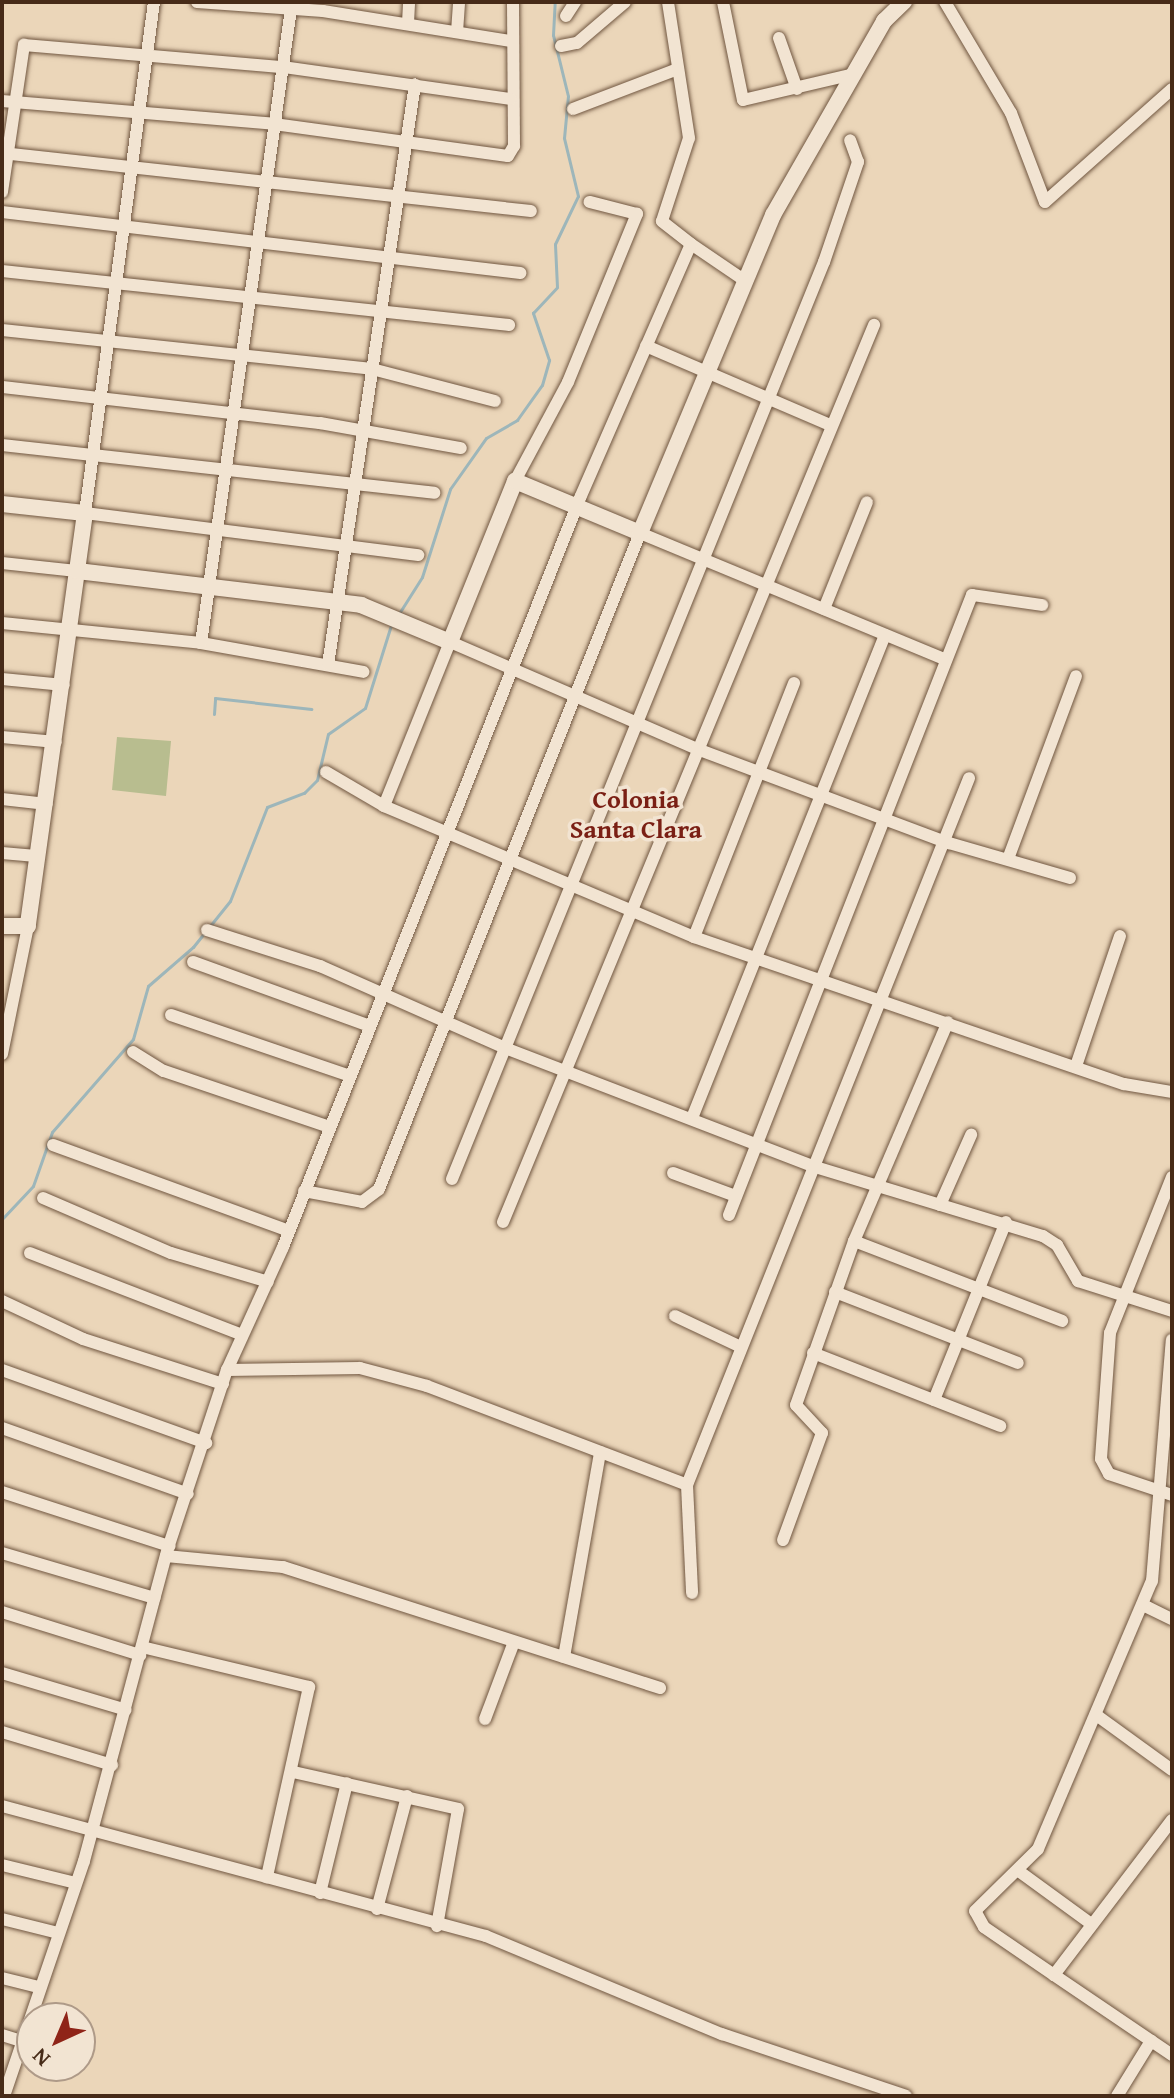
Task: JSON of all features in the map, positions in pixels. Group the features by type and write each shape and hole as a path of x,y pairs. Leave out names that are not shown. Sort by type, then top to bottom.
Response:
{"street":[{"path":"2,1054 28,926 72,632 100,398 137,172 154,2"},
{"path":"197,2 292,5 510,41"},
{"path":"408,23 409,2"},
{"path":"457,32 459,2"},
{"path":"8,102 274,124 508,156 514,146 510,41 513,2"},
{"path":"566,16 575,2"},
{"path":"561,46 577,43 625,2"},
{"path":"662,221 689,138 668,2"},
{"path":"723,2 743,100 854,74"},
{"path":"304,1191 362,1202 379,1189 443,1022 744,280 854,74 904,2"},
{"path":"945,2 1005,101 1045,202 1172,89"},
{"path":"201,643 292,5"},
{"path":"779,38 797,89"},
{"path":"2,192 8,102 24,45 283,67 511,99"},
{"path":"573,109 678,69"},
{"path":"328,665 361,428 393,253 415,84"},
{"path":"452,1179 850,193 858,162 850,140"},
{"path":"5,153 137,172 268,181 399,200 531,211"},
{"path":"590,202 662,221 744,280"},
{"path":"2,212 393,253 520,273"},
{"path":"384,806 515,481 568,382 637,214"},
{"path":"34,2002 94,1827 167,1551 206,1443 240,1334 268,1282 289,1231 576,506 691,244"},
{"path":"2,271 509,325"},
{"path":"503,1222 569,1070 763,584 874,325"},
{"path":"2,330 372,369 495,401"},
{"path":"646,346 830,425"},
{"path":"2,387 361,428 461,448"},
{"path":"2,445 434,493"},
{"path":"515,481 946,660"},
{"path":"824,609 867,502"},
{"path":"2,504 346,541 418,555"},
{"path":"2,563 337,601 396,617 697,749 945,842 1070,878"},
{"path":"729,1215 976,590 1042,605"},
{"path":"2,623 201,643 363,672"},
{"path":"692,1118 885,635"},
{"path":"1008,859 1076,676"},
{"path":"2,679 64,685"},
{"path":"694,937 794,683"},
{"path":"2,737 56,742"},
{"path":"326,772 384,806 694,937 820,981 1077,1063 1124,1084 1172,1092"},
{"path":"692,1593 687,1485 812,1166 885,1002 969,778"},
{"path":"2,799 47,804"},
{"path":"2,853 39,856"},
{"path":"2,926 28,926"},
{"path":"207,930 320,966 381,997 505,1048 569,1070 812,1166 1006,1222 1057,1245 1078,1281 1172,1311"},
{"path":"1077,1063 1120,936"},
{"path":"193,962 370,1026"},
{"path":"2,984 18,985"},
{"path":"171,1015 350,1076"},
{"path":"783,1540 822,1433 796,1405 854,1241 948,1022"},
{"path":"133,1052 164,1071 329,1127"},
{"path":"940,1205 971,1135"},
{"path":"53,1145 289,1231"},
{"path":"673,1173 736,1196"},
{"path":"1172,1177 1121,1296 1110,1333 1101,1459 1109,1474 1172,1495"},
{"path":"43,1198 171,1253 268,1282"},
{"path":"934,1400 1006,1222"},
{"path":"854,1241 1062,1321"},
{"path":"30,1253 240,1334"},
{"path":"835,1292 1018,1363"},
{"path":"2,1301 83,1339 223,1384"},
{"path":"675,1316 741,1347"},
{"path":"1172,1340 1156,1491 1152,1581 1099,1717 1020,1872 980,1904 977,1920 1172,2055"},
{"path":"813,1353 1000,1426"},
{"path":"227,1370 360,1368 687,1485"},
{"path":"2,1370 206,1443"},
{"path":"2,1428 188,1494"},
{"path":"564,1657 600,1452"},
{"path":"2,1492 167,1551 283,1567 660,1688"},
{"path":"2,1553 155,1598"},
{"path":"1143,1605 1172,1619"},
{"path":"2,1612 141,1651 309,1687 293,1772 267,1877"},
{"path":"485,1719 514,1642"},
{"path":"2,1673 126,1710"},
{"path":"1099,1717 1172,1770"},
{"path":"2,1732 112,1765"},
{"path":"293,1772 458,1809 437,1926"},
{"path":"320,1893 347,1783"},
{"path":"377,1909 407,1796"},
{"path":"2,1806 94,1827 437,1926 486,1936 722,2034 906,2096"},
{"path":"1054,1975 1090,1923 1172,1820"},
{"path":"2,1865 76,1883"},
{"path":"1020,1872 1090,1923"},
{"path":"2,1919 58,1933"},
{"path":"2,1978 39,1987"},
{"path":"1117,2096 1151,2041"},
{"path":"4,2096 16,2059"}],"green space":[{"path":"117,737 171,741 166,796 112,790"}],"waterway":[{"path":"398,615 422,577 450,489 486,438 517,420 542,385 549,360 533,313 557,287 555,244 578,196 564,138 568,96 553,35 555,2"},
{"path":"2,1219 33,1186 52,1132 133,1039 148,986 193,947 230,901 267,807 304,793 317,780 328,734 365,708 391,625"},
{"path":"214,714 215,698 311,709"}],"district":[{"name":"Colonia Santa Clara","path":"636,814"}]}
